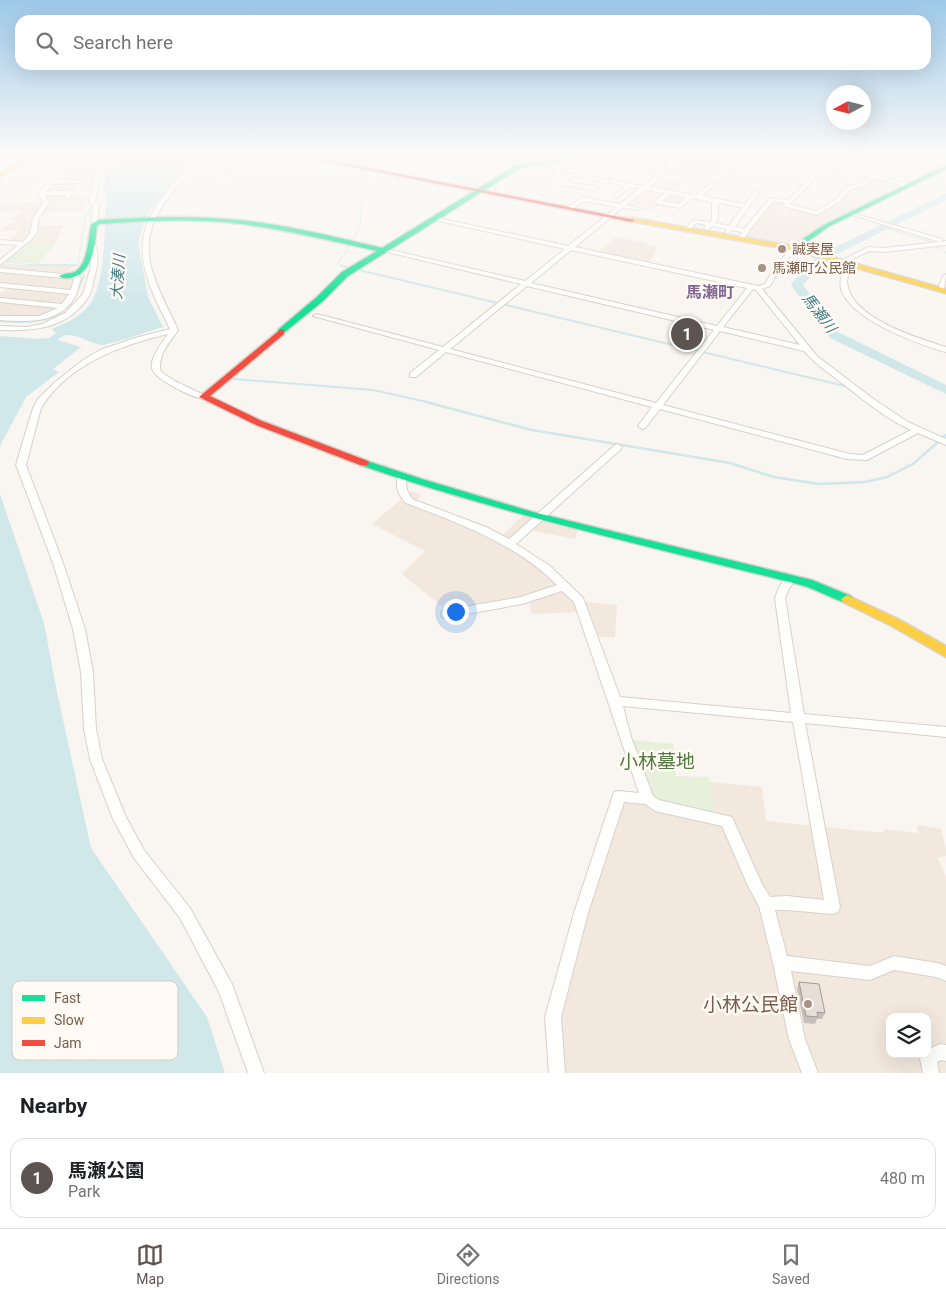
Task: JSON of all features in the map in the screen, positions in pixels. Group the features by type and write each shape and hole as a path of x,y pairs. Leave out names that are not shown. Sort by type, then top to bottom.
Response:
{"street":[{"path":"2,262 34,234 36,217 43,207"},
{"path":"96,207 94,220 99,222 203,219 248,223 382,250 807,348"},
{"path":"156,207 149,220 144,236 147,263 154,288 174,330"},
{"path":"204,398 320,299 345,274 453,207"},
{"path":"565,207 686,230 707,229 744,235 943,290 946,276"},
{"path":"412,375 619,207"},
{"path":"626,207 636,209"},
{"path":"707,229 715,220 713,207"},
{"path":"727,232 744,207"},
{"path":"744,235 766,207"},
{"path":"791,207 817,213 827,207"},
{"path":"433,219 755,287 768,285 793,248 818,231 868,207"},
{"path":"854,214 946,243"},
{"path":"69,275 82,271 99,222"},
{"path":"0,242 24,244"},
{"path":"0,328 27,329 44,326 68,315 86,295 93,270 94,249 91,242"},
{"path":"846,263 868,249 884,250 946,243"},
{"path":"846,263 842,282 844,292 854,306 897,332 946,350"},
{"path":"0,270 69,275 78,278 73,292 54,313 40,319 0,318"},
{"path":"0,284 73,292"},
{"path":"642,426 755,287"},
{"path":"755,287 814,358 869,400 905,424 945,441"},
{"path":"0,300 62,306"},
{"path":"317,316 858,459 864,458 917,430"},
{"path":"174,330 158,356 155,366 157,372 172,383 248,419 328,451 402,476 539,517 808,582 909,629 946,652"},
{"path":"174,330 104,352 55,386 40,401 36,408 21,465 79,629 87,672 90,729 96,759 107,788 120,819 139,854 184,913 210,958 226,989 256,1073"},
{"path":"510,544 618,447"},
{"path":"402,476 404,497 409,501 482,529 510,544 546,568 579,601 648,799 655,805 727,821 755,886 766,904 797,1039 810,1073"},
{"path":"766,904 787,903 832,907 780,598 784,588 791,579"},
{"path":"446,614 522,600 565,586"},
{"path":"615,701 946,732"},
{"path":"557,1073 553,1017 581,913 619,796 648,799"},
{"path":"781,964 870,973 894,963 937,970 946,974"},
{"path":"931,1073 928,1058 940,1052 946,1053"}],"shaded area":[{"path":"0,207 38,207 31,235 23,243 8,242 19,231 0,231 16,221 12,218 22,212 17,210 0,211"},
{"path":"45,207 83,207 85,211 50,211 47,215 39,215"},
{"path":"633,207 657,207 652,211"},
{"path":"766,207 795,207 817,213 827,207 868,207 793,248 741,239"},
{"path":"65,225 54,244 29,243 39,226"},
{"path":"616,237 648,243 646,245 658,247 649,263 598,252"},
{"path":"2,263 30,266 74,266 64,274 0,268"},
{"path":"0,271 73,278 75,280 72,289 69,290 0,283"},
{"path":"11,287 70,294 59,305 0,299 0,294"},
{"path":"0,302 56,308 45,316 28,318 0,316"},
{"path":"411,491 422,495 415,501 501,536 524,515 578,529 575,539 530,530 516,544 569,584 585,602 617,605 615,637 587,637 580,612 532,614 529,602 452,615 402,574 425,551 372,524"},
{"path":"710,782 762,787 766,821 883,833 884,829 918,833 917,825 941,829 946,849 946,856 938,858 946,877 946,1073 552,1073 548,1018 618,793 715,814"}],"green space":[{"path":"27,243 55,244 38,264 5,261"},
{"path":"685,322 704,326 693,341 706,344 700,351 668,343"},
{"name":"小林墓地","path":"631,740 673,744 676,776 709,777 715,814 657,802 652,798"}],"water":[{"name":"大湊川","path":"106,207 153,207 147,215 138,243 148,297 163,327 102,345 79,337 63,336 58,340 81,347 53,369 59,372 26,397 0,446 0,336 49,338 56,333 52,329 78,316 86,309 93,300 101,274"},
{"path":"0,494 44,623 91,848 207,1017 225,1073 0,1073"}],"building":[{"path":"799,982 819,984 825,1013 817,1012 818,1017 806,1016"}],"waterway":[{"path":"78,264 85,219 90,211 87,207"},
{"path":"197,217 205,207"},
{"path":"353,240 360,226 362,207"},
{"name":"馬瀬川","path":"924,207 821,258 797,285 834,335 946,390"},
{"path":"882,227 931,242 946,253"},
{"path":"337,265 349,247"},
{"path":"0,261 31,265"},
{"path":"31,265 77,265"},
{"path":"341,266 348,267"},
{"path":"359,270 849,387"},
{"path":"0,321 29,322 41,320 62,311 77,291 84,276"},
{"path":"234,379 373,390 432,403"},
{"path":"426,402 532,430 730,463 774,477 819,484 865,482 887,477 913,464 946,435"}],"traffic: fast":[{"path":"281,332 320,299 345,274 452,207"},
{"path":"793,248 826,226 864,207"},
{"path":"63,276 75,274 82,268 90,250 94,225 98,222 144,219 205,219 241,222 301,232 382,250"},
{"path":"364,463 418,482 529,514 808,583 847,599"}],"traffic: slow":[{"path":"632,220 793,248 946,291"},
{"path":"847,599 896,623 946,652"}],"traffic: jam":[{"path":"565,207 632,220"},
{"path":"281,332 204,397 259,423 364,463"}],"place":[{"name":"誠実屋","path":"782,249"},
{"name":"馬瀬町公民館","path":"762,268"},
{"name":"馬瀬公園","path":"687,334"},
{"name":"小林公民館","path":"808,1004"}],"district":[{"name":"馬瀬町","path":"710,292"}]}
